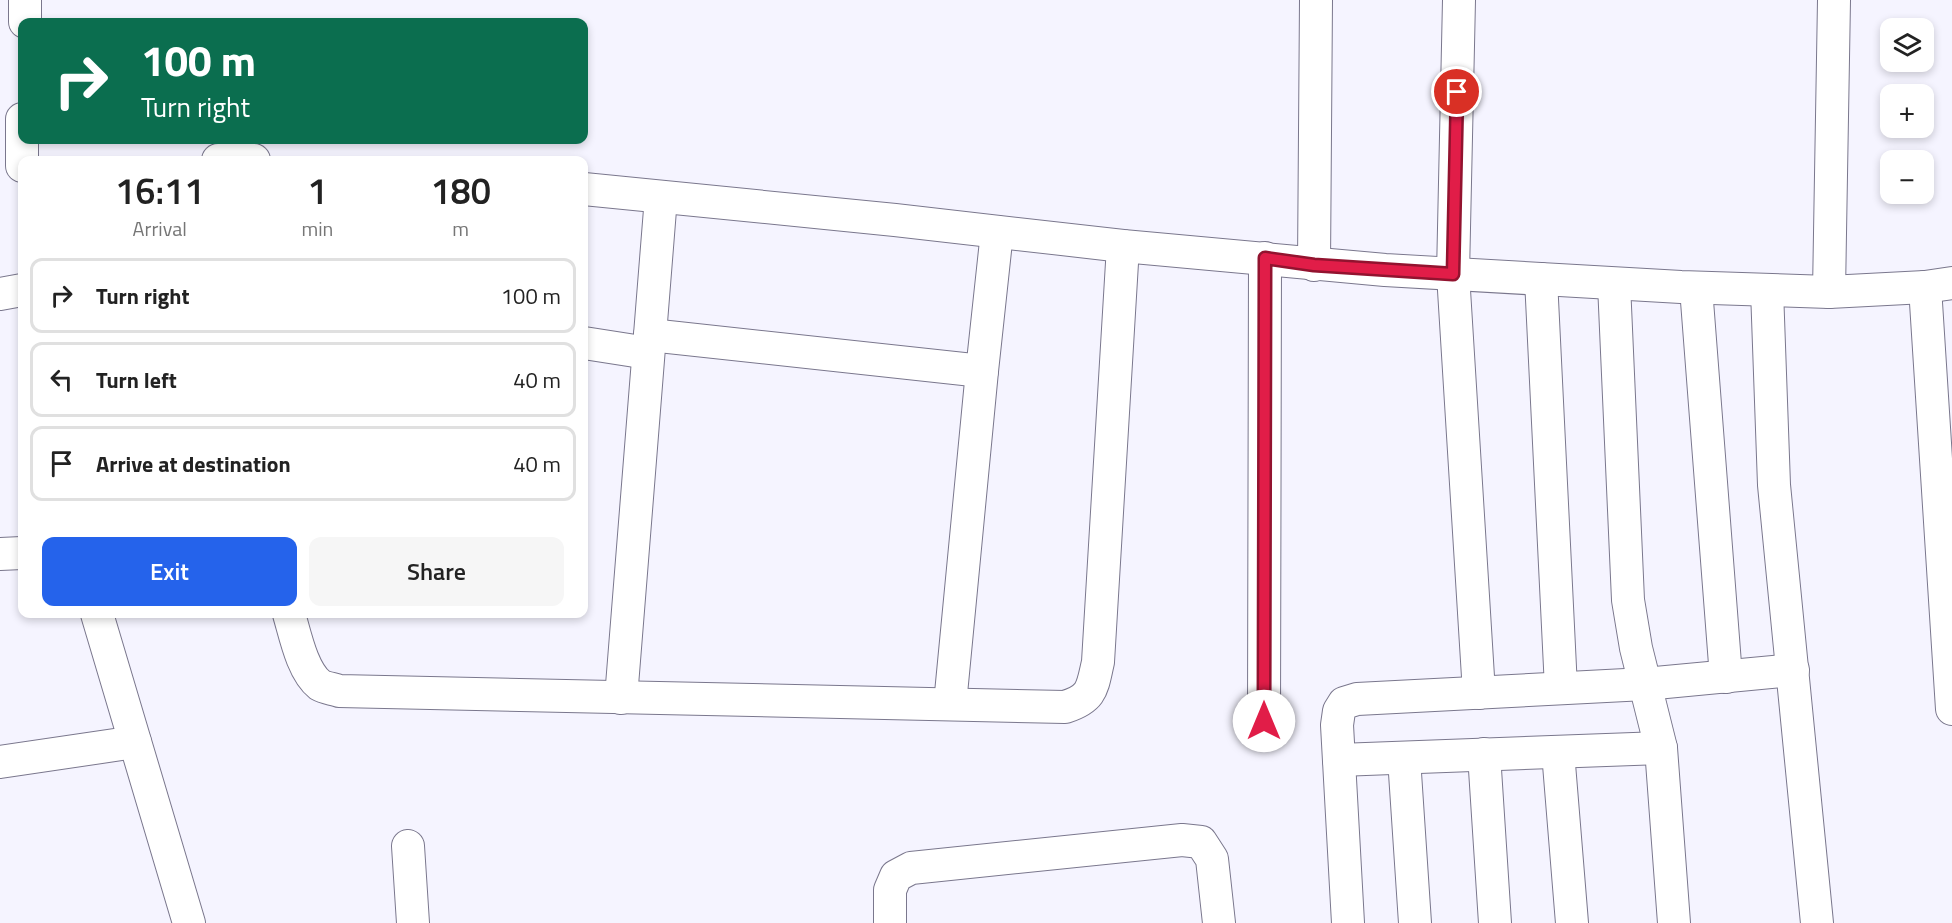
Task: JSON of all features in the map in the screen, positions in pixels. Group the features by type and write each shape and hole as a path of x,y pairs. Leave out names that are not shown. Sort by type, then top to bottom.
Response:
{"street":[{"path":"25,0 25,18"},
{"path":"1314,265 1317,0"},
{"path":"1459,0 1453,274 1479,693"},
{"path":"1829,292 1834,0"},
{"path":"588,189 1123,246 1265,258 1314,265 1696,288 1829,292 1939,285 1952,709"},
{"path":"621,698 661,197"},
{"path":"950,704 997,232"},
{"path":"290,618 301,656 309,669 321,685 339,691 1065,707 1080,702 1093,688 1098,662 1123,246"},
{"path":"1264,721 1265,258"},
{"path":"1541,279 1561,688"},
{"path":"1614,284 1628,600 1636,648 1661,748 1674,923"},
{"path":"1696,288 1726,677"},
{"path":"1767,290 1774,485 1817,923"},
{"path":"0,294 18,291"},
{"path":"588,343 649,344 982,371"},
{"path":"0,554 18,552"},
{"path":"98,618 189,923"},
{"path":"1348,923 1337,725 1339,711 1344,703 1357,699 1645,684 1792,670"},
{"path":"0,762 135,742"},
{"path":"1339,760 1661,748"},
{"path":"1558,752 1572,923"},
{"path":"1484,754 1495,923"},
{"path":"1404,758 1414,923"},
{"path":"891,923 890,890 896,876 911,868 1182,840 1202,842 1212,859 1219,923"},
{"path":"408,846 413,923"}],"route":[{"path":"1264,721 1265,258 1314,265 1453,274 1457,92"}]}
